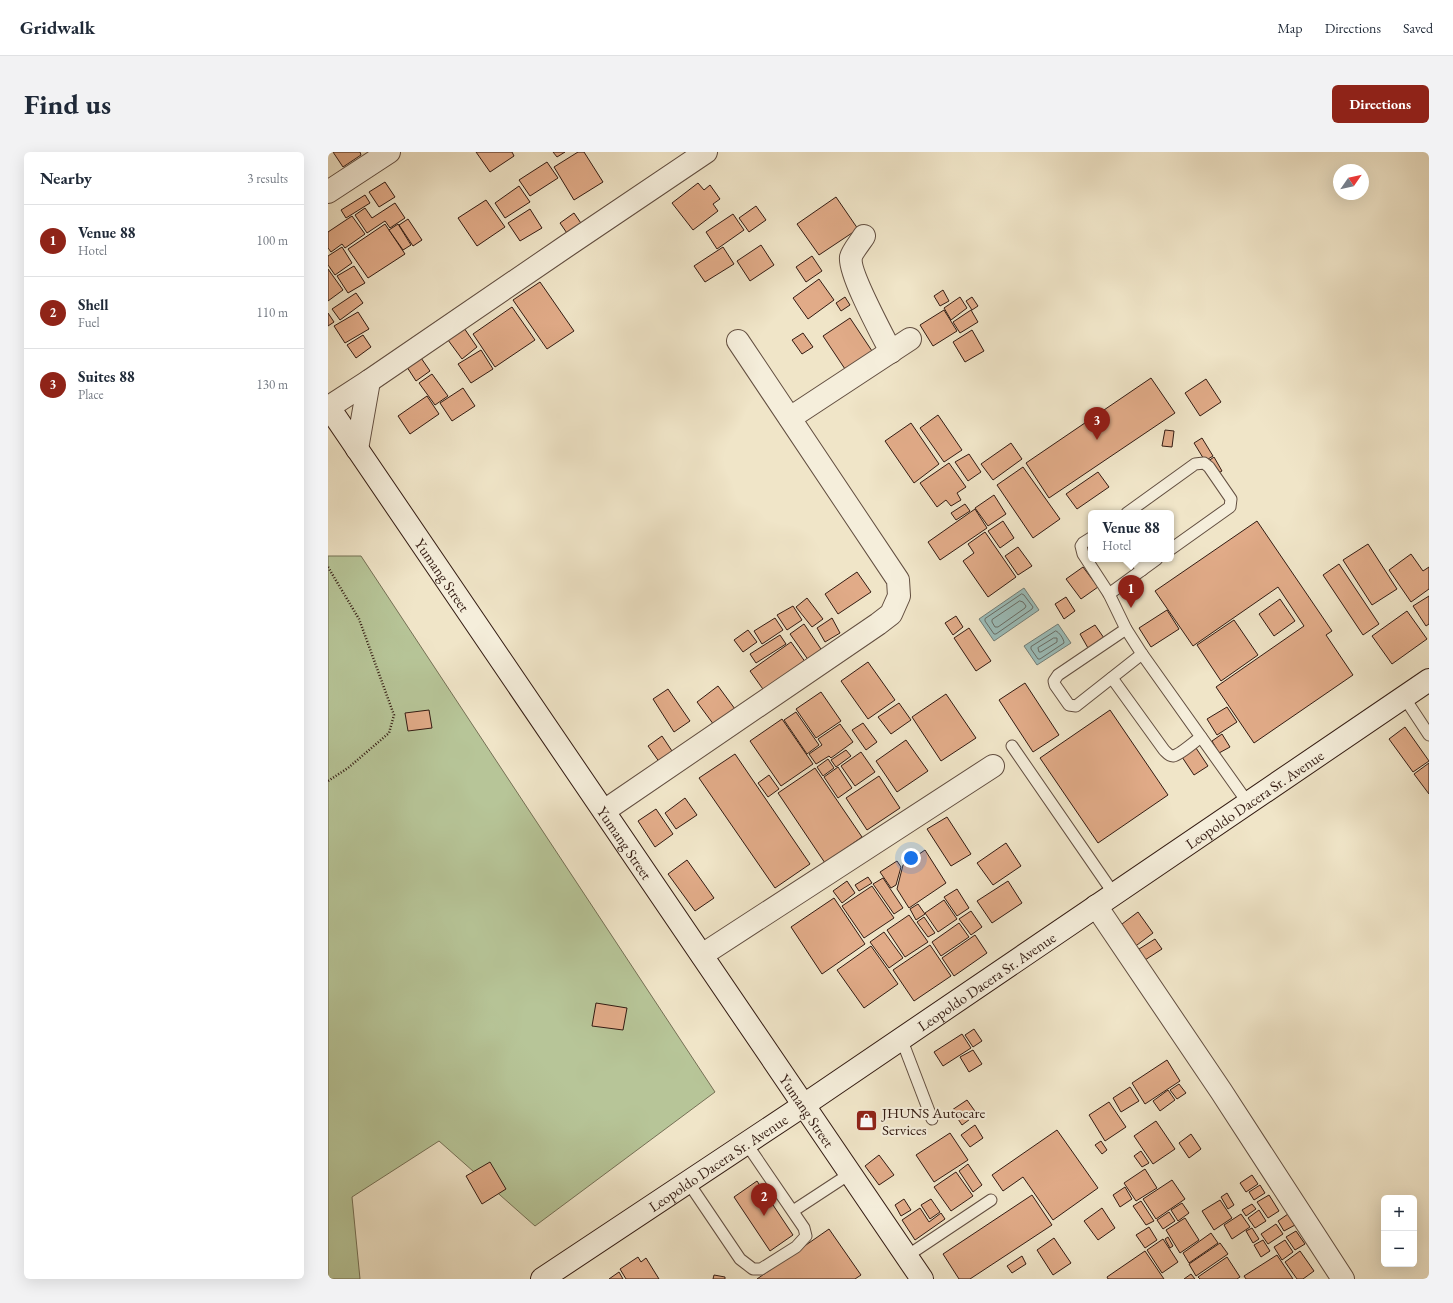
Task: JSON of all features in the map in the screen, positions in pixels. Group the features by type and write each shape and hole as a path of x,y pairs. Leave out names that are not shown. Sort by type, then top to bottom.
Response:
{"street":[{"path":"328,192 389,152"},
{"path":"328,406 370,381 706,152"},
{"path":"864,236 851,257 852,267 862,294 891,352"},
{"path":"790,418 910,339"},
{"path":"604,811 878,624 891,614 899,596 898,580 738,341"},
{"path":"358,449 370,381"},
{"name":"Yumang Street","path":"328,406 922,1279"},
{"name":"Leopoldo Dacera Sr. Avenue","path":"542,1279 804,1105 1429,680"},
{"path":"702,955 993,766"},
{"path":"1096,906 1221,1091 1343,1279"}],"lane":[{"path":"1131,510 1194,464 1204,463 1209,467 1231,499 1230,507 1174,547"},
{"path":"1088,540 1081,546 1082,554 1109,594 1126,629 1142,654 1248,803"},
{"path":"1137,562 1142,570"},
{"path":"1109,594 1154,562"},
{"path":"1126,629 1058,675 1054,681 1055,685 1069,706 1076,706 1142,654"},
{"path":"1112,678 1169,755 1172,756 1178,754 1201,737"},
{"path":"1404,697 1429,735"},
{"path":"1012,746 1114,894"},
{"path":"901,1038 932,1119"},
{"path":"688,1182 740,1258 753,1269 760,1269 796,1247 806,1236 804,1228 746,1143"},
{"path":"793,1211 851,1174"},
{"path":"907,1256 991,1200"}],"path":[{"path":"328,567 359,619 394,715 389,733 348,768 328,781"}],"green space":[{"path":"328,556 361,556 715,1092 535,1226 439,1141 352,1197 360,1279 328,1279"}],"water":[{"path":"1024,588 1039,610 994,641 979,619"},
{"path":"1058,624 1071,643 1037,665 1024,646"}],"building":[{"path":"333,152 360,152 361,155 343,167"},
{"path":"476,152 512,152 514,156 490,172"},
{"path":"553,152 565,152 557,157"},
{"path":"578,152 584,152 603,182 574,200 554,167"},
{"path":"547,162 558,178 530,196 519,180"},
{"path":"385,182 395,197 379,207 369,192"},
{"path":"698,183 704,190 710,185 720,199 713,204 718,211 693,230 672,203"},
{"path":"519,186 530,202 505,218 495,203"},
{"path":"365,195 370,203 346,218 341,210"},
{"path":"836,197 858,229 819,255 797,224"},
{"path":"486,200 505,227 477,246 458,218"},
{"path":"395,203 405,218 390,228 385,221 367,233 355,215 365,208 372,218"},
{"path":"756,206 766,220 749,232 739,218"},
{"path":"530,209 542,228 520,241 508,223"},
{"path":"574,213 585,229 571,239 560,223"},
{"path":"733,214 744,230 717,249 706,232"},
{"path":"352,216 365,234 345,248 342,244 331,252 328,248 328,232"},
{"path":"408,219 422,240 413,246 399,225"},
{"path":"385,224 405,254 368,278 348,249"},
{"path":"398,224 411,245 403,250 389,230"},
{"path":"761,245 774,265 750,281 737,261"},
{"path":"342,247 352,263 335,275 328,265 328,256"},
{"path":"723,247 734,264 705,282 694,266"},
{"path":"812,256 822,271 806,282 796,267"},
{"path":"354,266 365,283 348,293 337,276"},
{"path":"328,269 343,290 328,301"},
{"path":"819,279 834,300 808,319 793,298"},
{"path":"540,282 574,331 547,349 513,300"},
{"path":"943,290 949,301 940,306 934,296"},
{"path":"356,293 363,303 340,320 332,309"},
{"path":"845,297 850,305 841,311 836,303"},
{"path":"960,297 967,308 951,320 944,308"},
{"path":"972,297 978,306 972,310 966,301"},
{"path":"512,307 535,340 495,367 473,334"},
{"path":"944,310 957,331 933,346 920,325"},
{"path":"971,310 978,322 960,333 953,322"},
{"path":"358,312 369,329 345,343 334,326"},
{"path":"328,313 334,322 328,326"},
{"path":"850,318 872,351 845,369 823,336"},
{"path":"464,328 477,347 462,359 448,340"},
{"path":"972,330 984,351 965,362 953,342"},
{"path":"803,333 813,347 802,354 792,340"},
{"path":"363,335 371,347 356,358 347,345"},
{"path":"481,350 493,369 471,383 458,364"},
{"path":"419,355 430,371 416,381 405,364"},
{"path":"432,374 448,396 435,405 419,383"},
{"path":"1151,378 1175,413 1049,498 1026,463"},
{"path":"1206,379 1221,402 1200,416 1185,393"},
{"path":"463,388 475,406 452,421 440,403"},
{"path":"427,396 439,414 410,434 398,416"},
{"path":"938,415 962,450 944,462 920,428"},
{"path":"911,423 939,464 914,483 885,441"},
{"path":"1165,430 1174,431 1172,447 1162,446"},
{"path":"1202,438 1213,456 1205,461 1194,443"},
{"path":"1011,443 1022,459 993,480 981,464"},
{"path":"969,454 981,472 968,481 955,462"},
{"path":"1214,457 1222,471 1215,475 1207,462"},
{"path":"949,463 966,487 957,493 961,500 951,506 946,500 937,507 920,483"},
{"path":"1023,467 1060,519 1033,538 997,485"},
{"path":"1098,472 1109,487 1077,509 1066,494"},
{"path":"994,495 1006,514 988,526 975,508"},
{"path":"965,504 970,511 956,520 951,513"},
{"path":"975,509 987,528 940,560 928,542"},
{"path":"1003,521 1014,538 1000,548 988,531"},
{"path":"1257,521 1332,631 1326,635 1353,675 1254,743 1216,687 1304,626 1278,587 1193,646 1155,591"},
{"path":"985,532 1016,577 988,597 963,561 974,553 968,544"},
{"path":"1368,544 1397,589 1372,605 1343,560"},
{"path":"1018,547 1032,566 1018,575 1005,556"},
{"path":"1411,554 1423,571 1429,567 1429,589 1411,602 1389,570"},
{"path":"1339,564 1379,624 1363,635 1323,575"},
{"path":"1083,567 1098,587 1081,599 1066,579"},
{"path":"857,572 871,592 838,614 825,594"},
{"path":"1429,596 1429,624 1426,626 1413,606"},
{"path":"1066,597 1075,611 1064,619 1055,604"},
{"path":"807,598 823,619 812,627 796,607"},
{"path":"1280,599 1295,621 1274,636 1259,614"},
{"path":"793,606 802,620 787,630 777,615"},
{"path":"1167,610 1179,629 1151,647 1139,628"},
{"path":"1407,611 1427,639 1392,664 1372,636"},
{"path":"956,616 963,627 953,635 945,623"},
{"path":"775,618 783,630 762,644 754,631"},
{"path":"832,618 840,633 825,642 817,628"},
{"path":"1234,620 1258,655 1221,681 1197,645"},
{"path":"804,624 823,652 809,661 790,634"},
{"path":"1095,625 1104,638 1088,648 1080,634"},
{"path":"969,628 991,661 976,671 954,638"},
{"path":"748,630 757,642 743,652 734,640"},
{"path":"780,635 786,644 756,663 750,654"},
{"path":"791,642 806,663 765,692 750,671"},
{"path":"868,662 895,700 868,719 841,681"},
{"path":"1025,683 1059,735 1033,752 999,700"},
{"path":"718,686 735,709 714,725 697,702"},
{"path":"668,689 690,721 674,732 653,699"},
{"path":"821,692 841,721 816,738 796,709"},
{"path":"946,694 976,738 941,761 912,717"},
{"path":"899,703 911,720 891,734 878,717"},
{"path":"1227,707 1237,722 1217,735 1207,719"},
{"path":"429,710 432,728 408,731 405,713"},
{"path":"1110,710 1168,795 1098,843 1040,758"},
{"path":"796,712 819,745 807,754 784,720"},
{"path":"782,719 813,764 781,786 750,741"},
{"path":"863,723 877,742 866,750 852,730"},
{"path":"840,724 853,742 831,758 829,756 816,764 809,754 822,745 818,739"},
{"path":"1405,727 1429,761 1413,772 1389,739"},
{"path":"1222,734 1230,747 1219,753 1212,741"},
{"path":"662,736 674,754 660,763 648,746"},
{"path":"906,740 928,771 897,792 876,761"},
{"path":"1196,748 1208,766 1194,775 1182,757"},
{"path":"846,750 851,756 836,767 831,760"},
{"path":"861,752 875,772 855,786 841,766"},
{"path":"735,754 810,864 775,888 699,778"},
{"path":"828,759 834,768 823,776 817,767"},
{"path":"1429,763 1429,794 1414,774"},
{"path":"838,767 852,788 838,798 824,777"},
{"path":"815,768 862,837 825,863 778,793"},
{"path":"769,775 779,789 768,797 758,783"},
{"path":"879,776 900,808 867,830 846,798"},
{"path":"685,798 697,815 676,829 665,813"},
{"path":"656,809 673,834 655,847 638,821"},
{"path":"947,817 971,854 951,866 927,829"},
{"path":"1006,843 1021,866 993,885 977,863"},
{"path":"925,850 946,883 909,908 897,889 903,865"},
{"path":"687,860 714,898 695,911 668,874"},
{"path":"897,861 901,867 896,885 891,888 880,872"},
{"path":"868,877 872,883 859,891 855,885"},
{"path":"883,878 903,908 894,914 873,884"},
{"path":"847,881 855,893 842,903 833,891"},
{"path":"1008,881 1022,903 992,923 977,901"},
{"path":"872,886 894,918 864,938 842,906"},
{"path":"957,889 969,908 957,916 944,897"},
{"path":"834,898 865,944 822,974 791,927"},
{"path":"944,900 957,919 938,932 925,913"},
{"path":"918,904 925,914 916,920 910,909"},
{"path":"971,911 982,927 971,935 959,919"},
{"path":"1138,912 1153,933 1133,948 1118,927"},
{"path":"909,915 928,942 905,957 887,930"},
{"path":"924,917 935,933 928,937 917,922"},
{"path":"959,923 969,937 941,956 932,942"},
{"path":"884,932 903,958 889,968 870,942"},
{"path":"975,935 987,953 954,976 942,958"},
{"path":"1155,939 1162,949 1145,960 1139,949"},
{"path":"930,945 951,976 914,1001 893,970"},
{"path":"871,946 898,984 864,1008 837,970"},
{"path":"596,1003 627,1008 623,1030 592,1026"},
{"path":"974,1029 982,1041 973,1047 965,1035"},
{"path":"962,1034 971,1048 943,1066 934,1052"},
{"path":"973,1050 982,1064 969,1072 960,1057"},
{"path":"1167,1060 1180,1081 1145,1104 1132,1083"},
{"path":"1179,1084 1186,1093 1177,1099 1170,1090"},
{"path":"1130,1087 1139,1101 1121,1112 1113,1098"},
{"path":"1168,1090 1175,1100 1160,1111 1153,1101"},
{"path":"967,1100 977,1114 962,1125 952,1110"},
{"path":"1109,1102 1126,1127 1105,1141 1089,1115"},
{"path":"1156,1121 1175,1149 1153,1164 1134,1136"},
{"path":"975,1125 983,1138 970,1147 961,1135"},
{"path":"1057,1130 1098,1188 1053,1220 1023,1177 1003,1191 992,1175"},
{"path":"950,1133 968,1160 934,1182 916,1155"},
{"path":"1191,1134 1201,1149 1189,1158 1179,1143"},
{"path":"1101,1141 1107,1150 1102,1154 1095,1145"},
{"path":"1141,1151 1149,1163 1142,1167 1134,1156"},
{"path":"879,1155 894,1175 879,1185 865,1166"},
{"path":"490,1162 506,1189 482,1204 466,1176"},
{"path":"968,1164 982,1185 973,1192 959,1171"},
{"path":"1145,1169 1157,1188 1136,1201 1124,1183"},
{"path":"956,1172 973,1196 951,1211 934,1187"},
{"path":"1252,1175 1258,1184 1246,1192 1240,1183"},
{"path":"1172,1180 1185,1199 1156,1219 1143,1199"},
{"path":"757,1181 793,1235 770,1251 734,1197"},
{"path":"1260,1185 1265,1193 1254,1200 1249,1192"},
{"path":"1125,1187 1132,1199 1120,1207 1113,1195"},
{"path":"1227,1193 1234,1205 1228,1209 1221,1197"},
{"path":"1032,1195 1052,1225 970,1279 959,1279 943,1254"},
{"path":"1269,1195 1279,1211 1268,1218 1257,1202"},
{"path":"904,1199 911,1210 901,1216 895,1205"},
{"path":"931,1199 940,1212 930,1219 921,1205"},
{"path":"1220,1200 1232,1218 1214,1230 1202,1211"},
{"path":"1141,1201 1154,1221 1146,1225 1133,1206"},
{"path":"1182,1203 1189,1213 1178,1221 1171,1210"},
{"path":"1252,1204 1256,1209 1246,1216 1242,1210"},
{"path":"920,1208 929,1222 941,1213 945,1219 915,1240 902,1220"},
{"path":"1102,1208 1115,1228 1098,1240 1084,1221"},
{"path":"1259,1210 1266,1221 1255,1228 1248,1218"},
{"path":"1169,1212 1175,1221 1163,1229 1157,1220"},
{"path":"1241,1214 1250,1227 1232,1239 1224,1225"},
{"path":"1288,1214 1295,1225 1284,1231 1278,1221"},
{"path":"1185,1218 1199,1240 1180,1253 1166,1230"},
{"path":"1276,1224 1283,1234 1268,1244 1261,1234"},
{"path":"1149,1227 1157,1240 1145,1248 1136,1235"},
{"path":"1252,1228 1259,1239 1253,1243 1246,1231"},
{"path":"829,1229 861,1275 855,1279 757,1279"},
{"path":"1296,1231 1305,1244 1295,1250 1286,1237"},
{"path":"1211,1233 1218,1243 1189,1263 1183,1253"},
{"path":"1168,1237 1173,1246 1170,1248 1165,1239"},
{"path":"1054,1238 1071,1263 1053,1275 1037,1250"},
{"path":"1163,1239 1178,1262 1162,1273 1147,1250"},
{"path":"1263,1240 1270,1251 1261,1257 1254,1245"},
{"path":"1285,1240 1293,1252 1282,1260 1274,1247"},
{"path":"1220,1243 1228,1254 1196,1276 1189,1264"},
{"path":"1145,1251 1164,1279 1108,1279 1107,1277"},
{"path":"1300,1251 1314,1271 1303,1279 1297,1279 1285,1262"},
{"path":"1277,1255 1293,1279 1246,1279 1244,1276"},
{"path":"1022,1256 1026,1264 1012,1273 1007,1266"},
{"path":"638,1257 641,1262 646,1258 659,1279 626,1279 620,1269"},
{"path":"1227,1257 1240,1277 1237,1279 1200,1279 1198,1277"},
{"path":"619,1272 623,1279 609,1279"},
{"path":"1191,1274 1195,1279 1184,1279"},
{"path":"714,1275 725,1277 725,1279 713,1279"}],"place":[{"name":"Suites 88","path":"1097,440"},
{"name":"Venue 88","path":"1131,608"},
{"name":"JHUNS Autocare Services","path":"866,1121"},
{"name":"Shell","path":"764,1216"}]}
